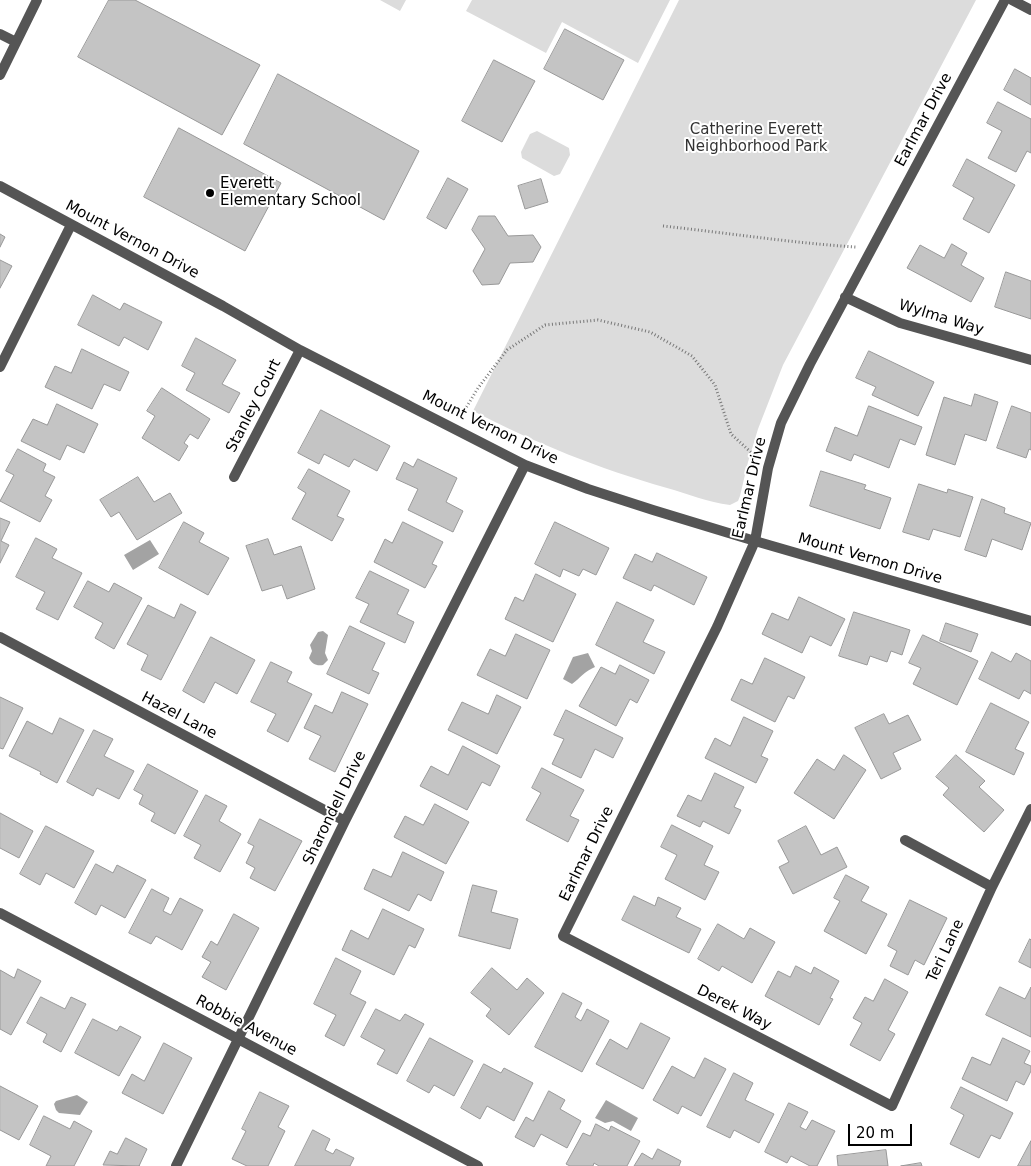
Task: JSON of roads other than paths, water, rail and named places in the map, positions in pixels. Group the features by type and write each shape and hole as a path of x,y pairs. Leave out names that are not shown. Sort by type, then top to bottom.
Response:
{"street":[{"path":"0,76 37,0"},
{"name":"Earlmar Drive","path":"563,936 717,627 755,541 768,468 781,423 845,297 1005,0"},
{"path":"1012,0 1031,10"},
{"path":"0,34 16,42"},
{"name":"Mount Vernon Drive","path":"0,186 223,306 300,350 526,465 588,489 755,541 1031,621"},
{"path":"0,367 71,225"},
{"name":"Wylma Way","path":"845,297 900,323 1031,360"},
{"name":"Stanley Court","path":"234,477 300,350"},
{"name":"Sharondell Drive","path":"176,1166 344,821 526,465"},
{"name":"Hazel Lane","path":"0,637 344,821"},
{"name":"Teri Lane","path":"892,1106 992,887 1031,809"},
{"path":"905,840 992,887"},
{"name":"Robbie Avenue","path":"0,913 478,1166"},
{"name":"Derek Way","path":"563,936 892,1106"}],"place":[{"name":"Everett Elementary School","path":"210,193"}],"park label":[{"name":"Catherine Everett Neighborhood Park","path":"756,138"}]}
